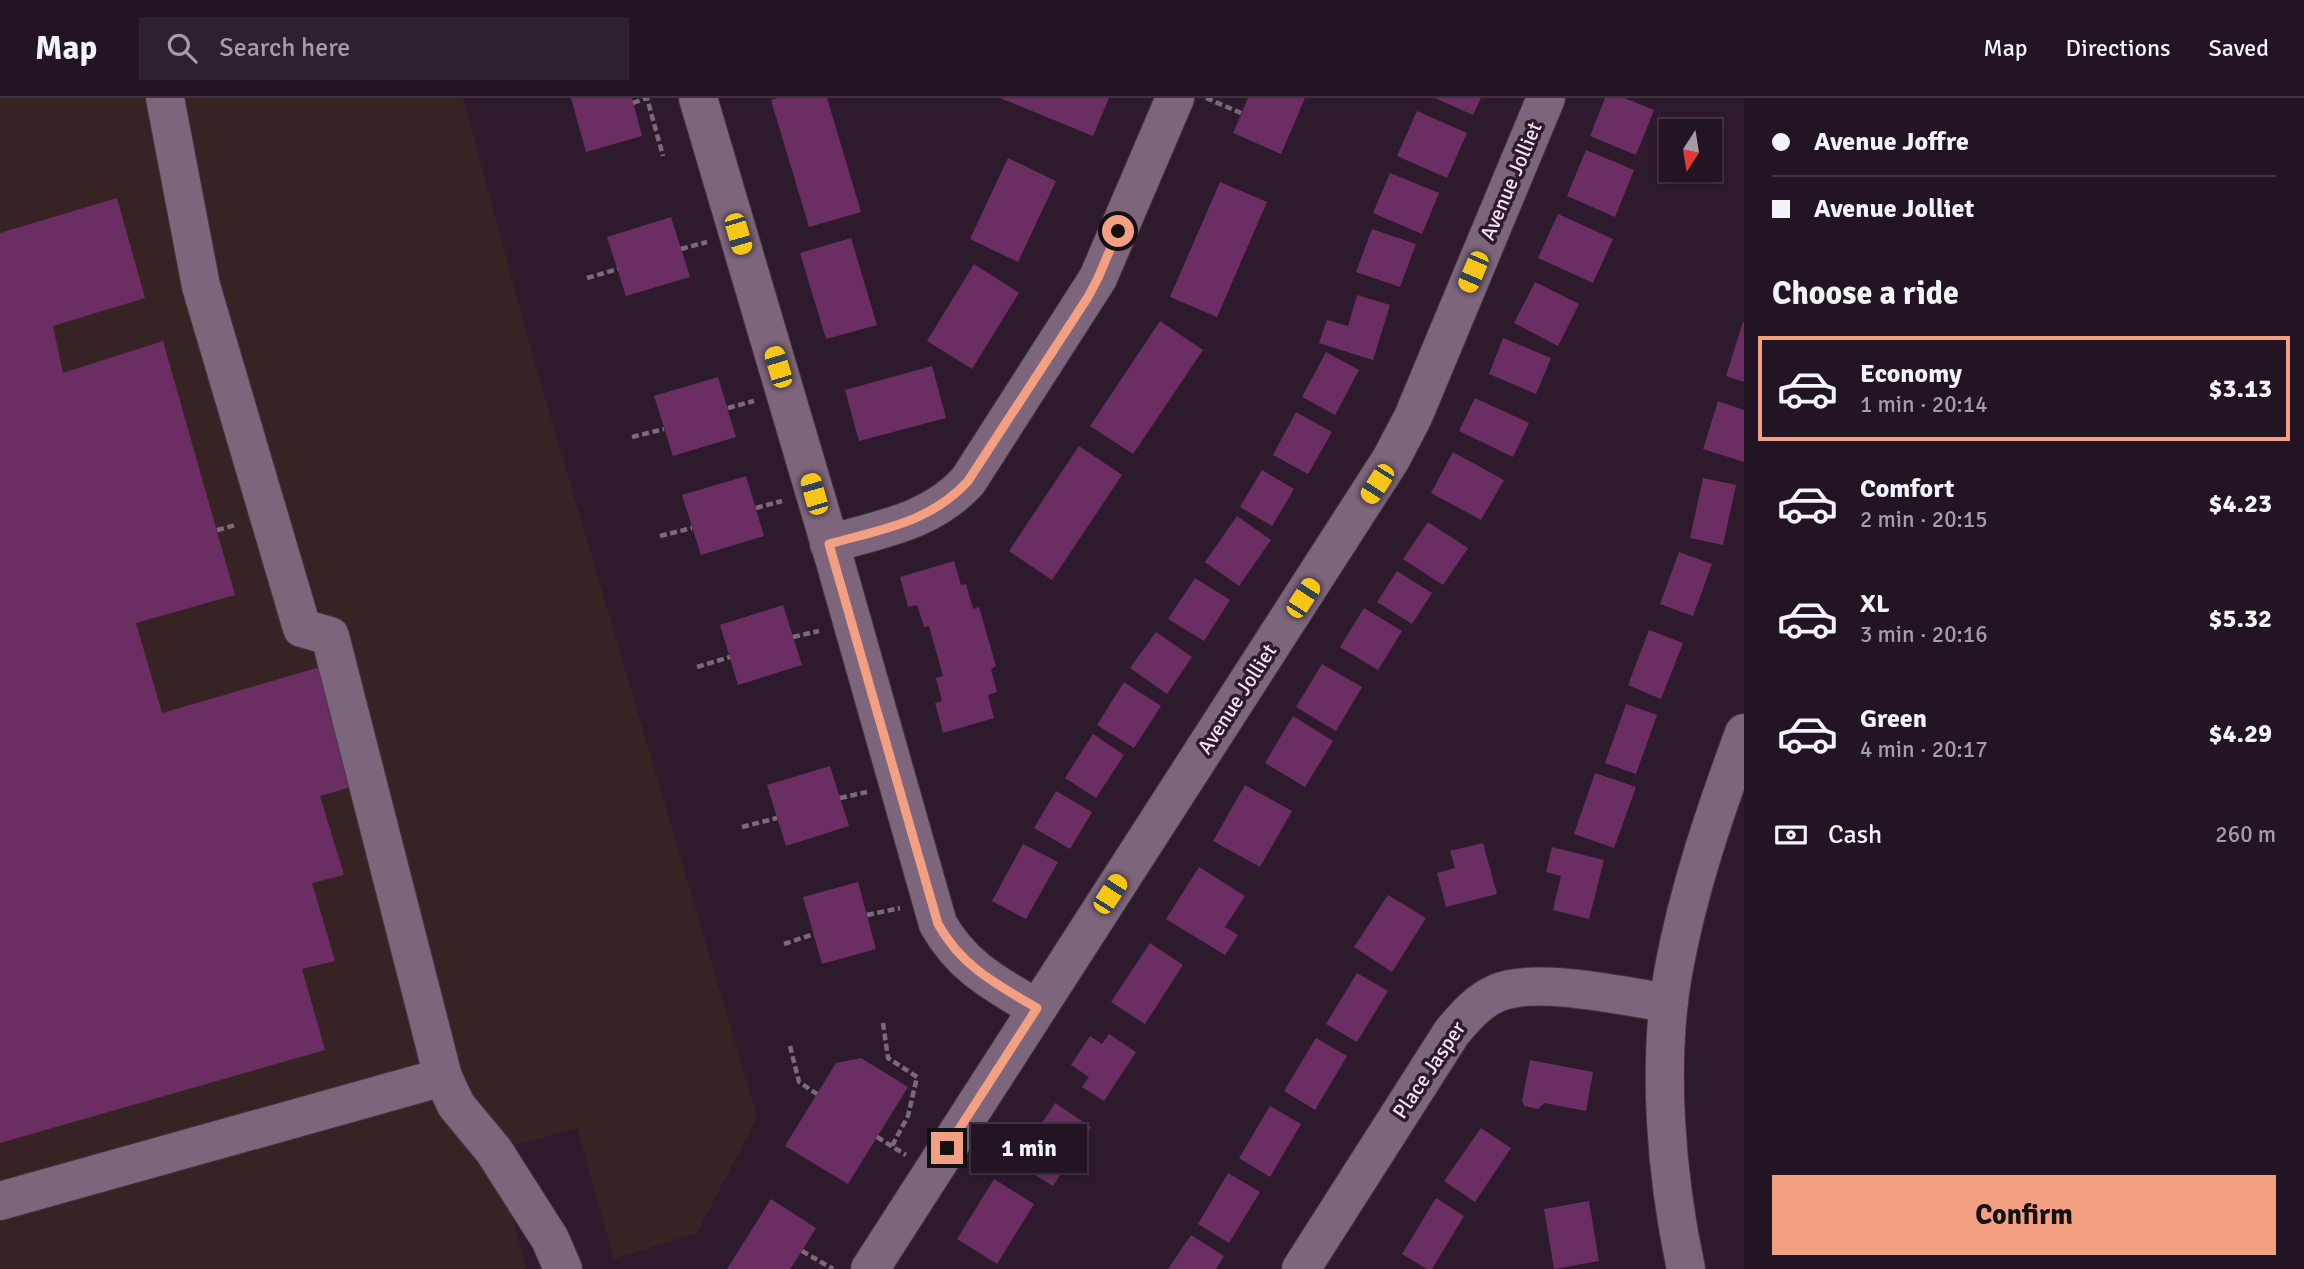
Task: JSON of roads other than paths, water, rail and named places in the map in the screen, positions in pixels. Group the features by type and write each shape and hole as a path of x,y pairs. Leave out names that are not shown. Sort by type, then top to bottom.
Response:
{"street":[{"path":"165,98 201,286 302,628 330,636 443,1077 456,1105 494,1151 550,1239 563,1269"},
{"path":"698,98 938,924 947,940 971,967 1037,1008"},
{"path":"829,544 911,521 929,513 950,499 968,481 1098,278 1175,98"},
{"name":"Avenue Jolliet","path":"870,1269 1391,459 1413,417 1546,98"},
{"path":"1686,1269 1675,1205 1670,1151 1666,1079 1669,1003 1673,973 1697,869 1744,733"},
{"name":"Place Jasper","path":"1301,1269 1452,1032 1466,1015 1483,1001 1517,987 1544,986 1669,1003"},
{"path":"0,1201 443,1077"}]}
